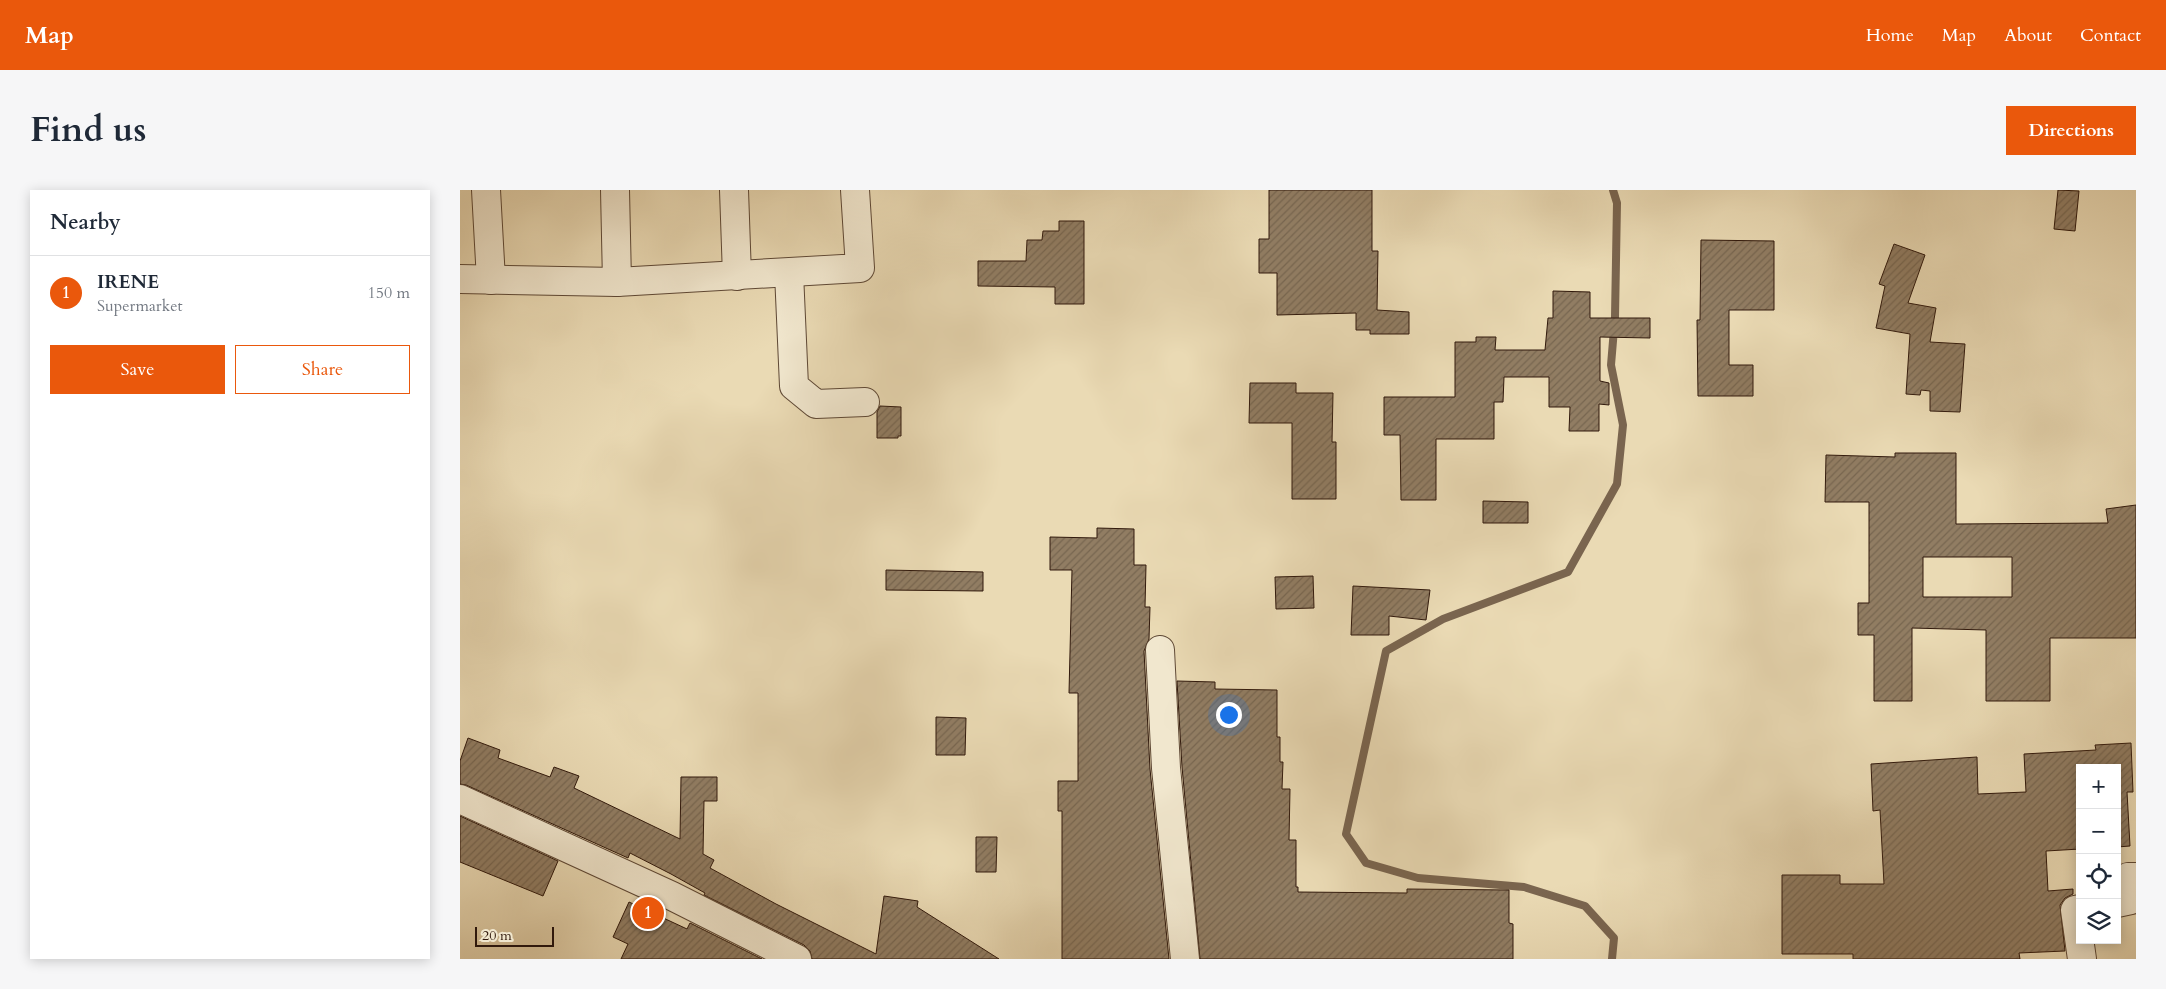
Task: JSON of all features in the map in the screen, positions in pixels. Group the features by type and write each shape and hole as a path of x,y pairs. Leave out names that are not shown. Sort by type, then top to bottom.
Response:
{"street":[{"path":"486,190 491,280"},
{"path":"615,190 617,282"},
{"path":"734,190 737,276"},
{"path":"460,280 617,282 860,268 855,190"},
{"path":"789,273 794,386 816,404 865,402"},
{"path":"1160,650 1166,768 1185,959"},
{"path":"460,799 672,896 797,959"},
{"path":"2121,901 2131,900 2128,877 2136,877"},
{"path":"2076,910 2074,910 2076,922"},
{"path":"2080,944 2082,959"}],"building":[{"path":"1269,190 1372,190 1372,251 1378,251 1377,310 1409,312 1409,334 1370,334 1370,330 1356,330 1356,313 1277,315 1277,273 1259,273 1259,239 1269,239"},
{"path":"2058,190 2079,191 2075,231 2054,229"},
{"path":"1059,221 1084,221 1084,304 1055,304 1055,287 978,286 978,261 1026,261 1027,240 1042,240 1043,231 1059,231"},
{"path":"1701,240 1774,241 1774,310 1729,310 1729,365 1753,365 1753,396 1698,396 1697,320 1700,320"},
{"path":"1894,244 1925,255 1908,303 1936,308 1930,342 1965,344 1960,412 1930,411 1930,391 1921,390 1920,395 1906,394 1910,334 1876,328 1885,286 1879,284"},
{"path":"1553,291 1590,292 1590,318 1650,318 1650,338 1600,337 1600,381 1609,383 1609,405 1599,404 1599,431 1569,431 1570,407 1549,407 1549,377 1504,377 1503,402 1494,402 1494,439 1436,439 1436,500 1401,500 1400,435 1384,435 1384,397 1455,397 1455,342 1476,342 1476,337 1496,337 1495,350 1545,350 1548,318 1553,318"},
{"path":"1250,383 1296,383 1296,393 1333,393 1332,442 1336,442 1336,499 1292,499 1292,423 1249,423"},
{"path":"880,406 901,407 901,436 898,436 898,438 877,438 877,412"},
{"path":"1895,453 1956,453 1956,524 2108,523 2106,509 2136,505 2136,638 2050,638 2050,701 1986,701 1986,630 1912,628 1912,701 1874,701 1874,635 1858,635 1858,603 1869,603 1869,502 1825,502 1826,455 1895,457","holes":["1923,557 2012,557 2012,597 1923,597"]},
{"path":"1483,501 1528,502 1528,523 1483,523"},
{"path":"1097,528 1134,529 1134,565 1146,565 1145,607 1150,607 1149,639 1144,651 1150,769 1169,959 1062,959 1062,811 1058,811 1058,781 1078,781 1078,693 1069,693 1072,570 1050,570 1050,537 1097,538"},
{"path":"886,570 983,572 983,591 886,590"},
{"path":"1313,576 1314,608 1276,609 1275,577"},
{"path":"1353,586 1430,590 1426,620 1389,616 1389,635 1351,635"},
{"path":"1177,681 1215,682 1215,689 1277,690 1277,737 1280,737 1280,762 1283,762 1282,789 1290,789 1289,840 1296,840 1296,887 1298,887 1298,892 1407,893 1407,889 1509,890 1509,923 1513,924 1513,959 1200,959 1182,767"},
{"path":"936,717 966,718 965,755 936,755"},
{"path":"468,738 500,750 498,758 550,777 554,767 579,776 574,788 680,839 681,777 717,777 717,801 704,801 703,854 714,860 710,868 776,904 876,954 884,896 918,901 917,907 999,959 812,959 810,951 804,945 704,895 705,893 630,853 628,858 466,785 460,784 460,761"},
{"path":"2131,743 2133,792 2127,792 2130,846 2121,847 2121,764 2076,764 2076,849 2046,851 2048,891 2073,889 2073,894 2065,898 2060,905 2065,951 2019,953 2020,959 1853,959 1853,954 1782,954 1782,875 1840,875 1840,884 1884,884 1880,810 1873,811 1871,764 1977,757 1978,794 2026,792 2024,754 2096,750 2095,745"},
{"path":"460,816 558,861 543,896 460,862"},
{"path":"976,837 997,837 996,872 976,872"},
{"path":"629,902 687,929 690,923 762,959 621,959 628,944 613,937"}],"waterway":[{"path":"1612,959 1614,938 1585,906 1524,887 1418,878 1366,863 1346,834 1386,651 1443,619 1568,572 1617,484 1623,425 1611,365 1615,317 1617,203 1613,190"}],"place":[{"name":"IRENE","path":"648,913"}]}
